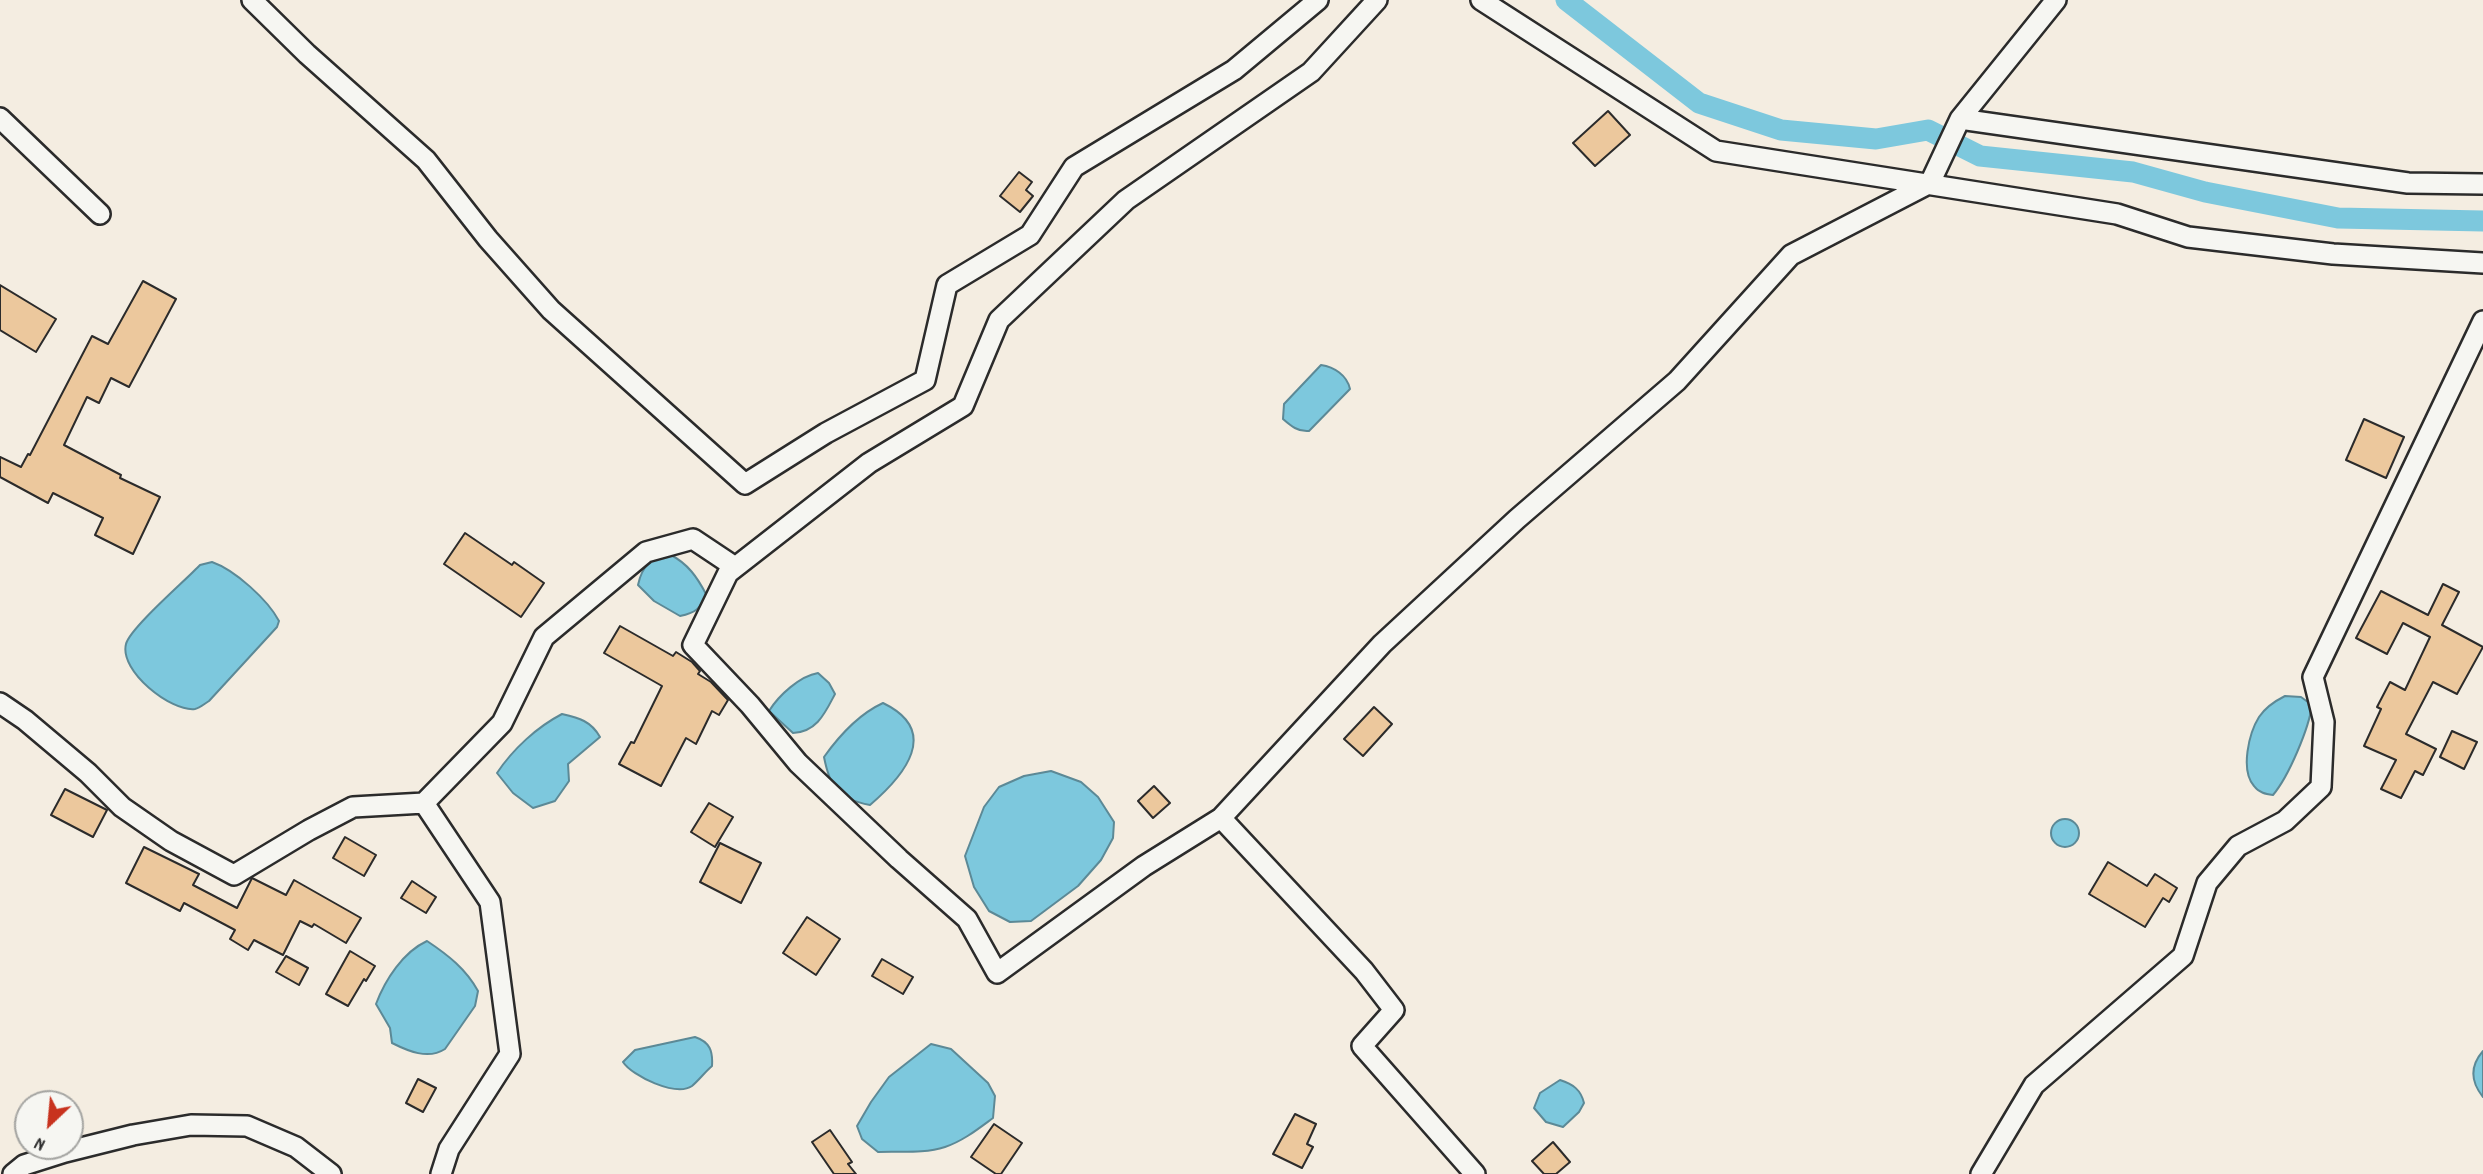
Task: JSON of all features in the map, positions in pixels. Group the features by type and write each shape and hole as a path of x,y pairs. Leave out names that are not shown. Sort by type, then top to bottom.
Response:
{"street":[{"path":"252,0 307,54 426,160 488,239 551,310 745,484 826,433 925,380 947,285 1030,234 1074,167 1234,69 1318,0"},
{"path":"727,573 869,463 963,406 999,320 1126,200 1311,72 1377,0"},
{"path":"1481,0 1716,151 2117,214 2188,237 2333,254 2483,263"},
{"path":"0,703 88,773 122,807 171,841 234,875 353,807 424,803 502,723 544,637 646,552 693,539 732,565 693,645 750,705 798,763 967,919 997,973 1144,866 1221,818 1382,644 1517,519 1677,381 1791,255 1930,183 1958,124 2056,0"},
{"path":"0,118 100,214"},
{"path":"1958,124 2408,183 2483,184"},
{"path":"1982,1174 2034,1085 2183,956 2207,883 2238,846 2285,821 2321,787 2323,722 2313,677 2483,321"},
{"path":"424,803 490,902 510,1054 449,1149 441,1174"},
{"path":"1221,818 1364,971 1394,1010 1362,1046 1475,1174"},
{"path":"13,1174 24,1165 65,1152 133,1135 191,1125 247,1126 296,1147 331,1174"}],"water":[{"path":"1321,365 1339,372 1350,389 1309,431 1298,429 1283,419 1284,404"},
{"path":"671,555 692,572 706,594 697,610 680,616 654,601 638,585 648,564"},
{"path":"212,562 250,587 279,621 277,627 209,701 195,709 185,708 161,697 138,677 126,655 126,644 147,616 200,565"},
{"path":"818,673 829,683 835,694 824,714 814,725 793,733 769,711 791,687"},
{"path":"2285,696 2301,697 2312,705 2307,726 2285,776 2273,795 2265,794 2254,786 2250,779 2247,771 2248,751 2259,717 2270,705"},
{"path":"883,703 901,714 910,727 914,740 905,767 870,805 850,799 837,790 829,777 824,757 850,726"},
{"path":"562,714 584,721 593,727 600,737 568,764 569,781 555,801 533,808 513,793 497,773 526,739"},
{"path":"1051,771 1081,782 1098,797 1114,822 1113,838 1101,860 1078,886 1031,921 1010,922 989,911 974,887 965,856 984,807 999,787 1024,776"},
{"path":"2065,819 2075,823 2079,833 2075,843 2065,847 2055,843 2051,833 2055,823"},
{"path":"427,941 456,963 478,991 475,1006 445,1049 432,1054 411,1051 392,1043 390,1028 376,1004 384,986 403,959"},
{"path":"695,1037 709,1048 712,1066 692,1086 685,1089 666,1087 645,1079 623,1062 635,1050"},
{"path":"931,1044 951,1049 988,1083 995,1096 993,1118 964,1138 945,1147 920,1151 878,1152 862,1139 857,1126 889,1077"},
{"path":"2483,1051 2483,1097 2473,1074"},
{"path":"1560,1080 1576,1088 1584,1103 1579,1112 1563,1127 1546,1122 1534,1108 1540,1093"}],"building":[{"path":"1608,111 1630,135 1595,166 1573,143"},
{"path":"1019,172 1032,182 1026,190 1033,196 1020,212 1000,196"},
{"path":"143,281 176,299 129,387 111,378 99,403 87,397 64,445 121,475 120,478 160,497 133,554 95,535 103,518 53,493 48,503 0,477 0,457 21,467 28,454 30,455 92,336 108,344"},
{"path":"0,285 56,319 36,352 0,330"},
{"path":"2364,419 2404,437 2386,478 2346,460"},
{"path":"465,533 544,583 521,617 444,564"},
{"path":"2443,584 2459,592 2442,625 2483,647 2457,694 2433,682 2406,734 2436,749 2423,775 2415,771 2401,798 2381,789 2396,760 2364,746 2381,709 2377,707 2390,682 2405,690 2430,637 2403,623 2387,654 2356,638 2381,591 2428,615"},
{"path":"620,626 673,656 676,652 692,662 700,671 698,674 711,682 728,700 719,715 712,711 696,744 686,738 661,786 619,764 631,742 634,743 662,686 604,653"},
{"path":"1374,707 1392,724 1363,756 1344,739"},
{"path":"2452,731 2477,742 2464,769 2440,757"},
{"path":"1154,786 1170,803 1153,818 1138,801"},
{"path":"65,789 107,810 93,837 51,815"},
{"path":"709,803 733,817 715,847 691,832"},
{"path":"345,837 376,855 364,876 333,858"},
{"path":"720,843 761,863 741,903 700,882"},
{"path":"144,847 199,874 193,885 237,908 252,878 286,895 294,880 361,918 346,943 314,924 312,927 300,921 283,955 254,940 248,950 230,939 235,930 184,903 180,911 126,883"},
{"path":"2108,862 2147,886 2155,874 2177,888 2169,902 2163,898 2145,927 2089,894"},
{"path":"412,881 436,897 426,913 401,898"},
{"path":"807,917 840,939 816,975 783,953"},
{"path":"350,951 375,966 348,1006 326,994"},
{"path":"286,956 308,968 299,985 276,972"},
{"path":"882,959 913,977 903,994 872,976"},
{"path":"418,1079 436,1088 423,1112 406,1103"},
{"path":"1295,1114 1316,1124 1307,1144 1313,1147 1302,1168 1273,1154"},
{"path":"994,1124 1022,1143 1001,1174 996,1174 971,1157"},
{"path":"830,1130 852,1162 848,1164 856,1174 834,1174 812,1142"},
{"path":"1553,1142 1570,1162 1556,1174 1544,1174 1532,1161"}],"waterway":[{"path":"1566,0 1699,103 1781,130 1876,139 1928,130 1980,156 2133,172 2205,192 2338,218 2483,221"}]}
